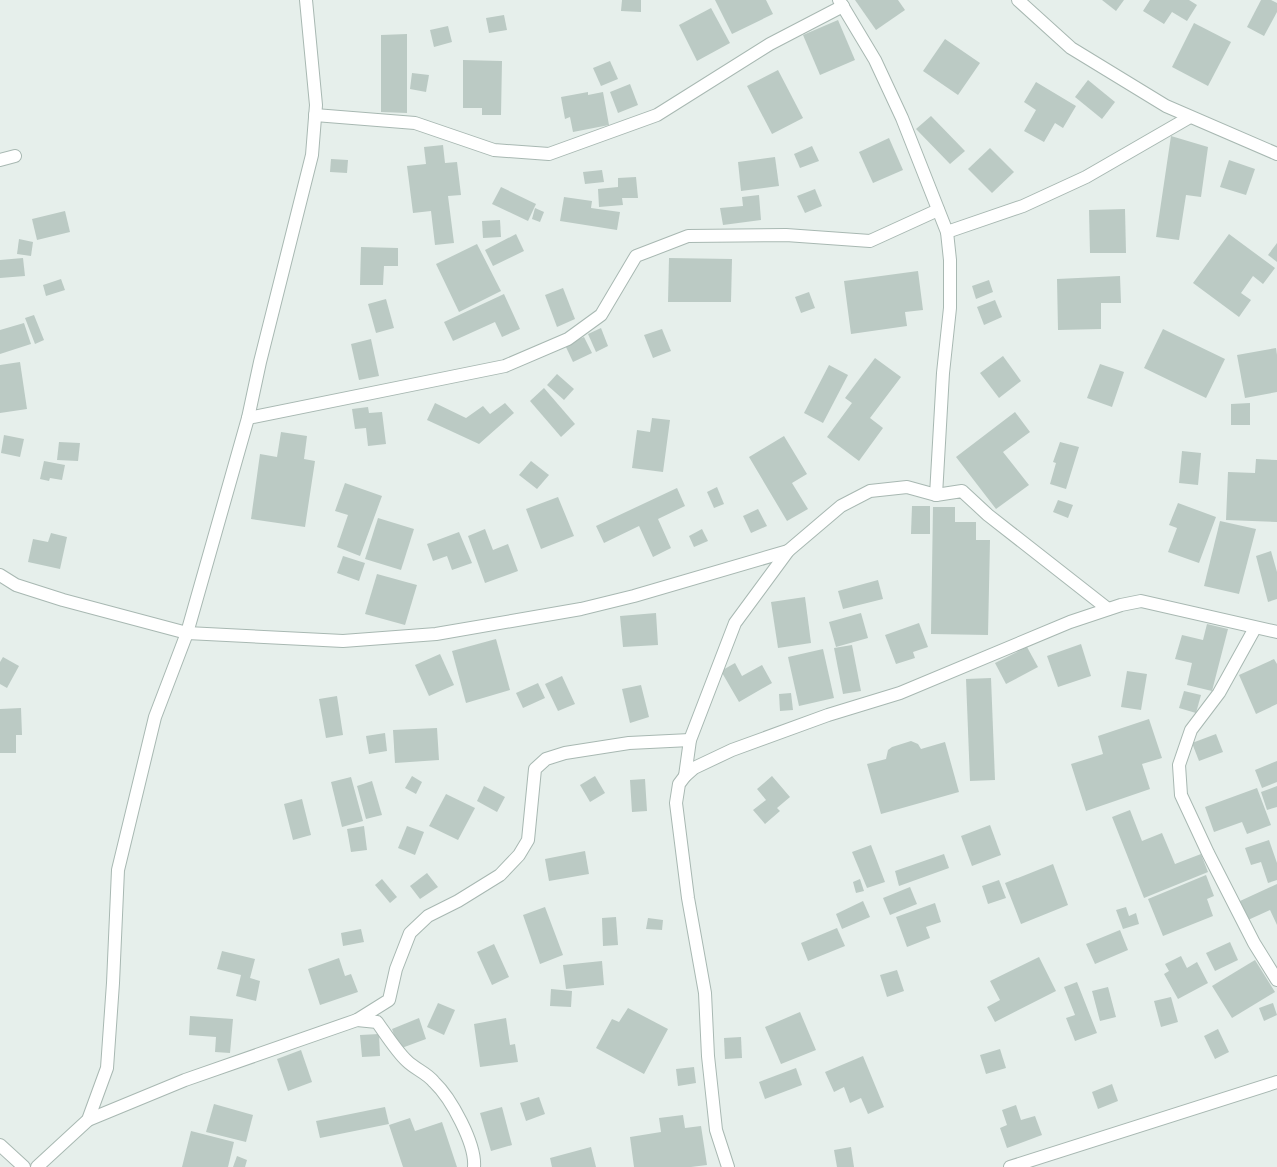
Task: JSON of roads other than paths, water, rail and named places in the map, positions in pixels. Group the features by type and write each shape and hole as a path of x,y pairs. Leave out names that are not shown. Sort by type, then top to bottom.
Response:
{"street":[{"path":"88,1120 106,1068 113,983 118,870 155,717 187,633 248,418 260,362 312,155 316,105 306,0"},
{"path":"1018,0 1071,48 1166,106 1277,154"},
{"path":"315,115 415,123 494,150 549,154 657,115 770,44 841,3 875,60 902,118 947,232 950,260 950,308 943,373 936,495"},
{"path":"947,232 1024,206 1086,178 1190,117"},
{"path":"0,160 15,156"},
{"path":"248,418 505,366 568,339 601,314 636,256 688,236 786,235 870,241 938,210"},
{"path":"685,776 690,740 735,623 788,551 841,506 870,491 907,487 936,495 962,490 988,515 1108,609"},
{"path":"0,575 16,585 63,600 187,633 343,641 436,634 581,609 634,596 788,551"},
{"path":"728,1167 716,1130 708,1056 705,993 688,898 676,804 679,784 685,776 694,768 732,750 828,715 900,693 1070,622 1141,600 1277,632"},
{"path":"1256,628 1219,693 1191,730 1179,764 1182,795 1204,846 1254,943 1277,980"},
{"path":"37,1167 88,1120 185,1080 357,1020 389,1000 396,969 410,932 428,916 500,875 519,855 528,840 536,769 546,759 565,753 616,745 690,740"},
{"path":"357,1020 377,1022 407,1061 434,1081 449,1100 461,1121 475,1159 474,1167"},
{"path":"1010,1167 1277,1082"},
{"path":"0,1145 24,1167"}]}
